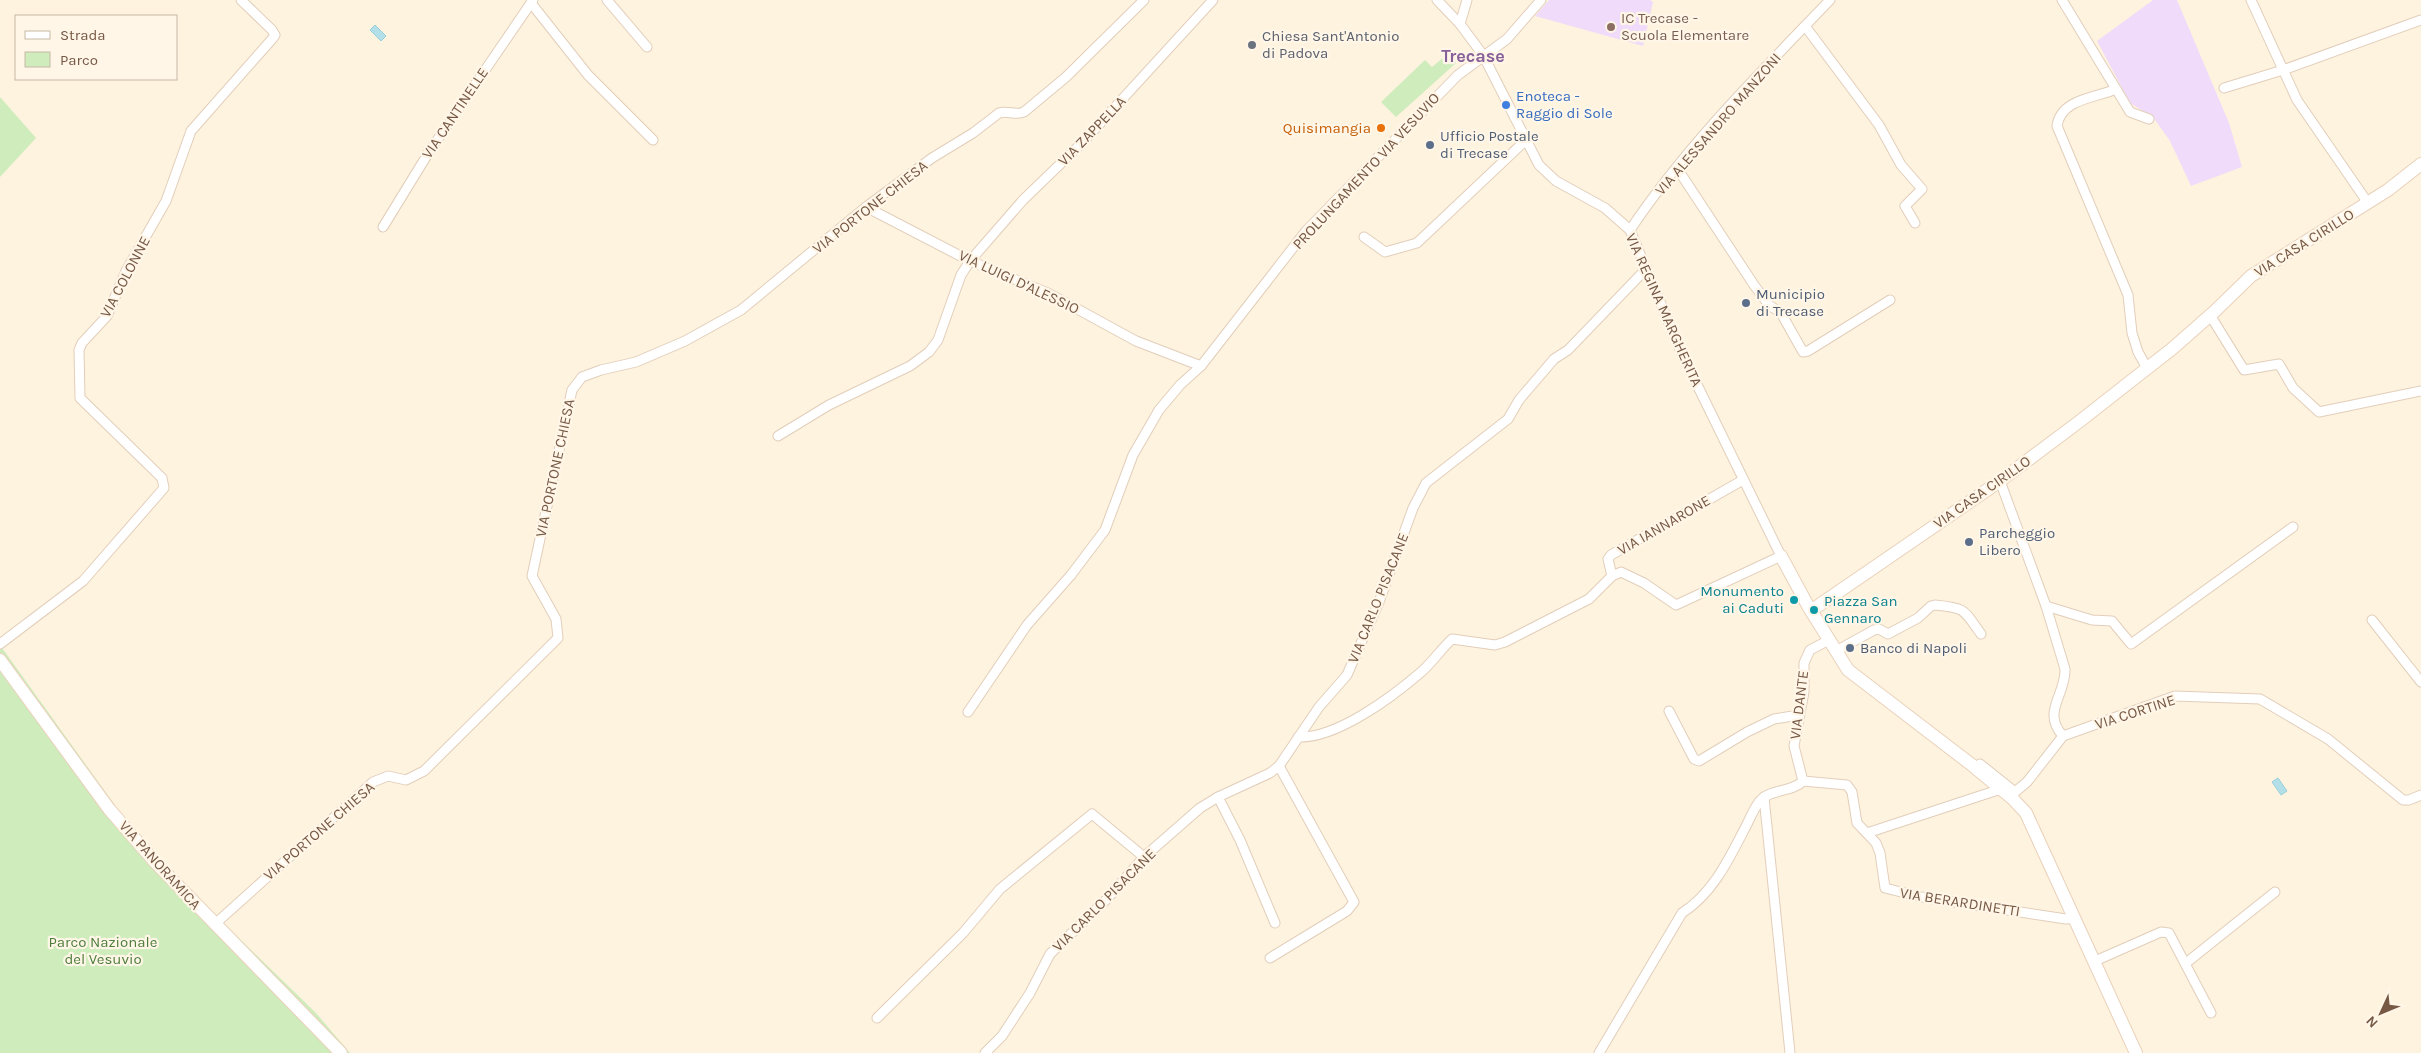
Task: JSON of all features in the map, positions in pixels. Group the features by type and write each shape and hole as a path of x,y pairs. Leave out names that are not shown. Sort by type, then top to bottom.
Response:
{"street":[{"name":"VIA COLONNE","path":"0,644 83,581 164,488 162,478 80,398 79,350 82,343 107,316 126,271 166,201 191,131 275,34 241,0"},
{"path":"607,0 647,46"},
{"name":"VIA PORTONE CHIESA","path":"214,924 373,782 388,776 406,780 424,771 558,638 556,619 532,576 572,390 582,377 601,370 636,362 685,341 741,310 866,207 932,158 973,133 999,113 1018,114 1024,112 1066,77 1144,0"},
{"name":"VIA ZAPPELLA","path":"778,436 829,405 910,366 929,352 938,340 961,275 970,260 1023,200 1084,141 1213,0"},
{"name":"VIA REGINA MARGHERITA","path":"1437,0 1460,24 1483,54 1539,165 1546,174 1606,208 1630,230 1682,354 1743,480 1781,556 1848,670 2012,798 2031,821 2136,1053"},
{"path":"1460,24 1467,0"},
{"name":"PROLUNGAMENTO VIA VESUVIO","path":"968,712 1027,625 1071,575 1105,530 1138,447 1159,410 1180,385 1201,366 1306,232 1458,75 1483,54 1506,39 1541,0"},
{"name":"VIA ALESSANDRO MANZONI","path":"1630,230 1677,168 1755,76 1830,0"},
{"path":"2062,0 2130,112 2150,120"},
{"path":"2251,0 2297,100 2368,204"},
{"name":"VIA CANTINELLE","path":"383,227 428,152 532,1 588,74 653,140"},
{"path":"2224,88 2283,70 2421,20"},
{"path":"1805,26 1879,124 1901,165 1922,189 1905,206 1915,223"},
{"path":"2116,88 2080,99 2065,111 2058,120 2057,126 2128,295 2132,333 2138,352 2148,368"},
{"path":"1364,237 1385,252 1417,242 1526,140"},
{"name":"VIA CASA CIRILLO","path":"1812,610 2000,480 2148,368 2210,315 2251,276 2368,204 2421,164"},
{"path":"1677,168 1754,285 1769,305 1781,312 1803,352 1808,351 1890,300"},
{"name":"VIA LUIGI D'ALESSIO","path":"866,207 970,260 1048,293 1136,341 1201,366"},
{"name":"VIA CARLO PISACANE","path":"985,1053 1002,1036 1030,993 1050,954 1107,900 1144,857 1200,808 1218,797 1270,773 1279,766 1318,707 1347,675 1379,602 1413,508 1426,483 1508,418 1519,400 1554,359 1568,350 1647,268"},
{"path":"2210,315 2244,370 2279,364 2293,388 2319,412 2421,391"},
{"name":"VIA IANNARONE","path":"1298,737 1314,736 1366,712 1420,673 1452,639 1495,644 1504,642 1589,599 1612,576 1608,559 1611,555 1743,480"},
{"path":"1948,748 1957,747 2015,792 2027,782 2063,736 2057,730 2053,718 2066,678 2065,669 2046,606 2000,480"},
{"path":"2046,606 2092,620 2112,621 2131,644 2293,527"},
{"path":"1612,576 1623,572 1676,605 1781,556"},
{"path":"1836,651 1874,630 1879,629 1888,634 1918,618 1931,606 1959,607 1964,610 1981,634"},
{"path":"2372,620 2421,682"},
{"name":"VIA DANTE","path":"1803,781 1794,746 1804,692 1804,663 1810,650 1829,640"},
{"name":"VIA PANORAMICA","path":"0,660 109,809 155,862 341,1053"},
{"name":"VIA CORTINE","path":"2063,736 2175,696 2260,698 2328,739 2403,800 2409,800 2421,795"},
{"path":"1669,711 1694,759 1699,761 1774,719 1799,716"},
{"path":"1270,958 1348,911 1354,902 1279,766"},
{"path":"1599,1053 1682,913 1697,904 1714,883 1758,803 1764,796 1799,785 1803,781"},
{"name":"VIA BERARDINETTI","path":"1803,781 1847,785 1852,792 1857,823 1876,843 1882,859 1883,884 1893,891 1975,906 2066,919 2075,918"},
{"path":"1867,833 2001,789"},
{"path":"1764,796 1790,1053"},
{"path":"1218,797 1240,840 1275,923"},
{"path":"877,1018 963,933 1000,889 1092,814 1144,857"},
{"path":"2186,963 2275,892"},
{"path":"2095,962 2161,932 2169,933 2211,1013"}],"shaded area":[{"name":"IC Trecase - Scuola Elementare","path":"1549,0 1650,0 1653,2 1643,46 1535,16"},
{"path":"2153,0 2177,0 2229,123 2242,167 2191,186 2170,141 2153,117 2130,103 2097,41"}],"green space":[{"path":"1449,53 1456,63 1396,117 1381,102 1425,60 1432,67"},
{"path":"0,97 36,138 0,177"},
{"name":"Parco Nazionale del Vesuvio","path":"0,645 137,836 182,883 316,1013 350,1053 0,1053"}],"water":[{"path":"375,25 386,36 381,41 370,30"},
{"path":"2278,778 2287,791 2281,795 2272,782"}],"place":[{"name":"IC Trecase - Scuola Elementare","path":"1611,27"},
{"name":"Chiesa Sant'Antonio di Padova","path":"1252,45"},
{"name":"Enoteca - Raggio di Sole","path":"1506,105"},
{"name":"Quisimangia","path":"1381,128"},
{"name":"Ufficio Postale di Trecase","path":"1430,145"},
{"name":"Municipio di Trecase","path":"1746,303"},
{"name":"Parcheggio Libero","path":"1969,542"},
{"name":"Monumento ai Caduti","path":"1794,600"},
{"name":"Piazza San Gennaro","path":"1814,610"},
{"name":"Banco di Napoli","path":"1850,648"}],"district":[{"name":"Trecase","path":"1473,56"}]}
